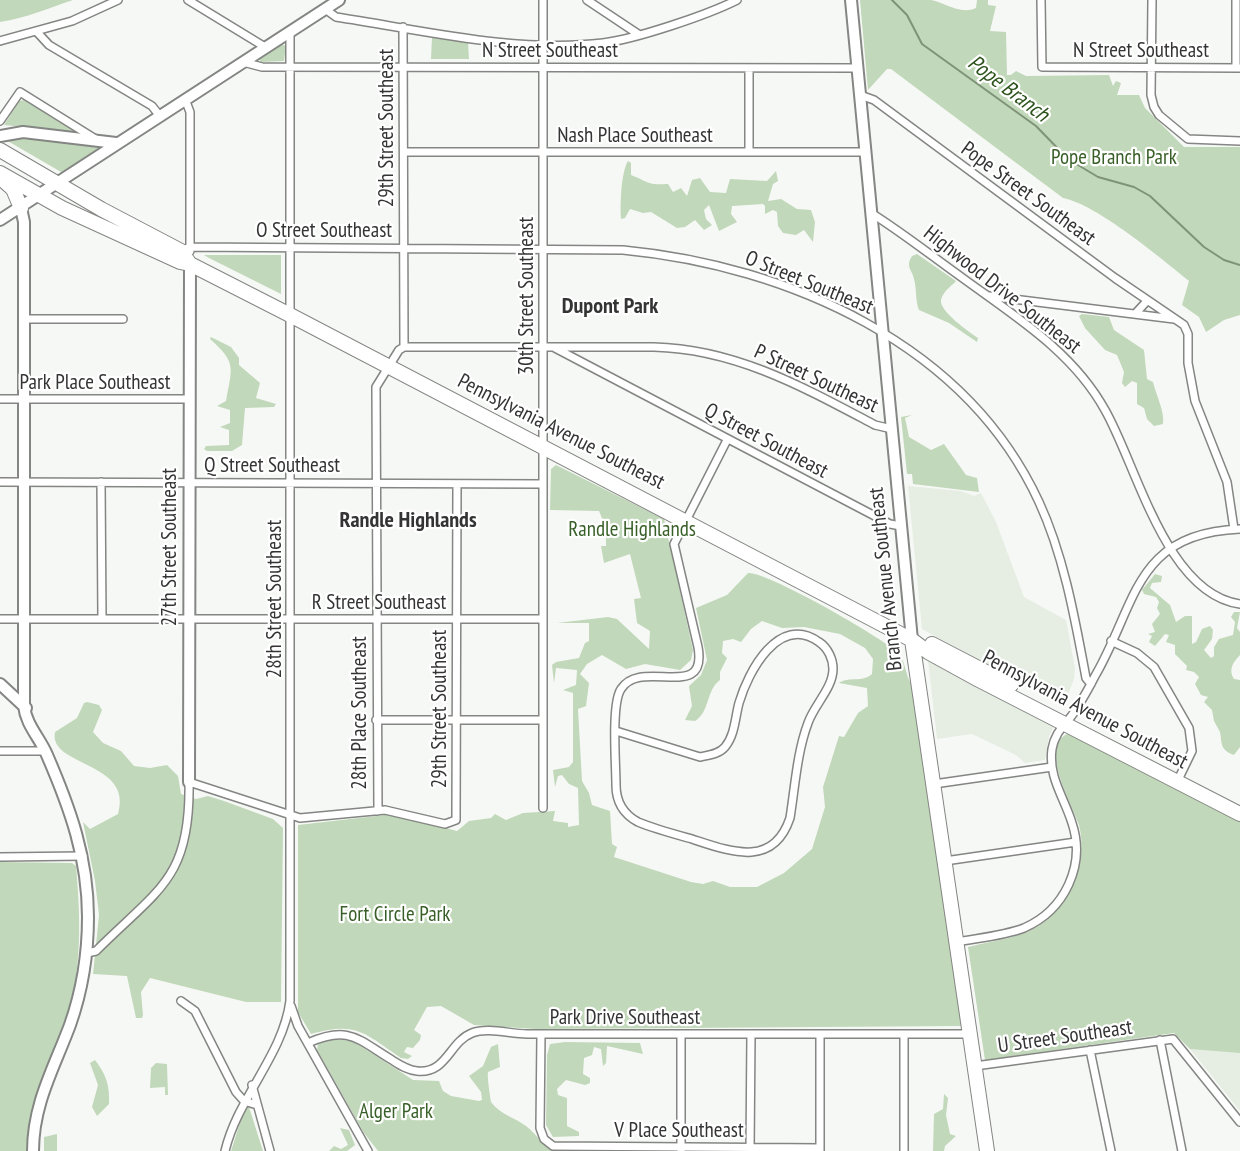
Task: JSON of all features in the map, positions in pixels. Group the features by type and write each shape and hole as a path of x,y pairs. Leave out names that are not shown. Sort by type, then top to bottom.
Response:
{"highway":[{"name":"Pennsylvania Avenue Southeast","path":"0,150 58,184 186,249 190,264"},
{"name":"Pennsylvania Avenue Southeast","path":"0,172 39,196 180,262 190,264 290,315 385,370 543,447 912,640 927,642 953,654 1066,721 1179,779 1240,814"},
{"path":"0,178 13,189 21,208"},
{"name":"Branch Avenue Southeast","path":"912,640 987,1151"},
{"name":"Pennsylvania Avenue Southeast","path":"1179,779 1240,805"}],"street":[{"path":"0,41 72,21 118,0"},
{"path":"188,0 265,47"},
{"path":"0,220 104,154 116,142 339,0"},
{"name":"30th Street Southeast","path":"543,0 543,808"},
{"path":"587,0 638,34"},
{"path":"324,9 336,17 403,27 543,44 603,43 638,34 737,0"},
{"name":"Branch Avenue Southeast","path":"851,0 912,640"},
{"name":"N Street Southeast","path":"1041,0 1041,67 1238,68"},
{"path":"1152,0 1154,107 1182,136 1197,141 1240,141"},
{"path":"1236,0 1238,68"},
{"name":"29th Street Southeast","path":"403,27 404,347"},
{"name":"28th Street Southeast","path":"225,1151 231,1129 244,1101 282,1032 290,1001 290,31"},
{"path":"37,32 49,45 152,106 159,115"},
{"name":"N Street Southeast","path":"243,62 257,67 857,68"},
{"path":"748,152 749,68"},
{"path":"0,122 20,92 98,142"},
{"name":"Pope Street Southeast","path":"860,95 874,100 1147,301 1177,319"},
{"path":"185,99 190,112 186,249"},
{"path":"0,136 22,132 98,142 116,142"},
{"name":"Nash Place Southeast","path":"404,152 866,152"},
{"path":"21,208 24,319 24,706"},
{"name":"Highwood Drive Southeast","path":"871,213 1054,346 1088,383 1114,426 1169,550 1210,592 1222,600 1240,604"},
{"name":"O Street Southeast","path":"186,249 543,248 632,251 718,266 803,294 883,332 925,359 959,388 999,434 1016,459 1053,536 1086,678 1090,684"},
{"name":"27th Street Southeast","path":"87,953 96,951 152,899 171,875 182,854 188,830 190,264"},
{"path":"957,942 1015,931 1047,913 1059,900 1071,880 1076,863 1076,842 1052,767 1053,743 1090,684 1138,582 1153,563 1169,550 1199,536 1237,529 1224,473 1194,398 1188,361 1188,332 1177,319 986,296"},
{"path":"1135,314 1147,301"},
{"path":"24,319 123,319"},
{"path":"385,370 404,347"},
{"name":"P Street Southeast","path":"404,347 664,347 717,354 776,374 875,426 892,429"},
{"name":"Q Street Southeast","path":"552,347 890,524 901,526"},
{"name":"28th Place Southeast","path":"378,811 376,387 385,370"},
{"name":"Park Place Southeast","path":"0,399 190,399"},
{"path":"616,731 700,757 713,755 723,749 730,740 739,701 758,663 772,644 780,638 798,634 811,637 824,646 833,662 833,677 814,707 805,729 789,822 780,837 770,846 753,853 732,852 638,822 621,807 616,790 616,731 617,697 626,682 645,675 682,678 692,673 698,665 698,647 674,544 727,440"},
{"name":"Q Street Southeast","path":"0,482 543,484"},
{"path":"101,482 102,619"},
{"name":"29th Street Southeast","path":"378,811 396,811 445,824 451,823 457,815 457,484"},
{"name":"R Street Southeast","path":"0,619 543,619"},
{"path":"1111,641 1143,657 1154,667 1189,728 1192,748 1179,779"},
{"path":"0,684 33,715 40,741 72,816 83,856 88,904 87,953 74,1012 39,1100 33,1151"},
{"path":"376,720 543,720"},
{"path":"0,751 45,751"},
{"path":"934,784 1052,767"},
{"path":"189,782 300,819 378,811"},
{"path":"945,861 1076,842"},
{"path":"0,857 83,856"},
{"path":"182,1001 195,1011 236,1092 244,1101 257,1105"},
{"path":"290,1001 298,1026 368,1151"},
{"path":"282,1032 289,1026 298,1026"},
{"name":"Park Drive Southeast","path":"308,1043 332,1034 347,1034 359,1038 403,1066 421,1071 442,1063 459,1041 474,1032 970,1034"},
{"name":"V Place Southeast","path":"541,1034 539,1118 542,1136 550,1144 559,1148 820,1149"},
{"path":"681,1034 681,1150"},
{"path":"750,1150 751,1034"},
{"path":"820,1034 820,1149"},
{"path":"904,1034 904,1151"},
{"path":"1182,1151 1160,1040 1175,1040 1240,1122"},
{"name":"U Street Southeast","path":"975,1066 1160,1040"},
{"path":"1090,1050 1111,1151"},
{"path":"252,1085 270,1151"}],"shaded area":[{"path":"908,486 961,491 974,496 981,493 996,522 1024,597 1066,620 1075,668 1074,679 1065,703 1022,685 922,629"},
{"path":"928,660 1054,726 1049,736 1045,760 1025,763 1016,755 972,734 937,739"},
{"path":"1190,1049 1240,1051 1240,1111"}],"green space":[{"path":"0,0 73,0 0,22"},
{"name":"Pope Branch Park","path":"860,0 931,0 953,8 970,10 976,8 977,0 988,0 988,5 996,6 990,31 1006,32 1007,75 1016,71 1026,76 1109,75 1113,86 1116,81 1121,83 1117,95 1139,95 1145,108 1184,147 1240,147 1240,315 1224,320 1206,332 1199,317 1182,305 1189,281 1110,221 1077,202 1063,198 891,69 887,69 868,90"},
{"path":"432,37 468,42 469,59 431,59"},
{"path":"281,44 286,46 284,61 260,62 260,58"},
{"path":"24,100 74,132 4,125 19,101"},
{"path":"17,134 100,147 101,150 61,172 6,140"},
{"path":"628,161 631,163 631,175 652,184 668,184 673,192 681,188 687,196 692,180 700,178 710,192 726,193 730,179 767,181 776,171 778,181 773,184 768,201 781,199 797,209 811,210 815,222 813,242 804,230 796,235 783,233 778,226 777,212 773,210 765,214 763,204 732,206 731,214 737,222 719,231 709,205 704,210 706,219 712,225 704,230 695,220 685,227 677,228 651,212 643,213 630,209 625,218 621,219 622,180"},
{"path":"917,254 956,281 944,294 941,300 942,305 955,321 978,338 977,342 949,323 919,310 914,279 909,265 912,256"},
{"path":"204,255 281,255 281,294 209,258"},
{"path":"1082,314 1109,317 1114,330 1144,350 1147,379 1153,382 1162,409 1163,424 1154,426 1147,419 1144,408 1137,404 1137,383 1132,381 1125,387 1122,383 1124,372 1117,355 1105,350 1085,328 1079,316"},
{"path":"211,337 231,347 239,358 239,365 260,383 256,398 276,404 274,407 245,408 242,445 232,451 204,449 206,446 229,445 229,430 220,427 230,423 230,410 217,406 226,401 231,373 229,360 210,339"},
{"path":"912,415 905,418 909,437 931,450 944,444 966,475 977,478 979,492 913,484 912,474 907,474 901,417"},
{"name":"Fort Circle Park","path":"556,465 664,519 693,650 691,660 680,670 645,664 626,669 602,655 587,664 580,674 589,683 586,706 578,709 582,781 589,793 592,805 610,811 612,844 617,847 614,857 691,882 703,884 713,881 730,887 757,887 784,873 812,849 825,807 823,787 839,736 844,737 858,713 868,706 867,688 839,683 868,677 872,674 873,659 865,648 840,634 804,627 782,628 762,621 751,629 741,642 733,639 723,641 722,653 727,658 720,672 720,680 712,689 700,717 695,721 685,720 692,706 689,686 701,675 707,660 696,608 727,595 748,573 777,582 870,633 898,653 903,661 912,684 962,1026 536,1029 474,1025 441,1006 427,1007 414,1030 421,1035 420,1040 413,1048 407,1047 404,1052 412,1056 408,1059 401,1058 368,1036 350,1029 327,1030 311,1034 298,1012 298,825 394,814 457,831 469,821 491,818 495,814 506,820 523,813 555,811 553,821 568,823 568,827 579,825 578,788 569,784 562,775 558,776 555,787 553,770 569,767 573,762 573,693 563,690 576,685 577,670 556,668 554,683 552,665 556,662 579,658 585,643 589,641 589,623 557,623 608,617 617,619 649,649 650,631 637,623 634,599 641,598 630,554 604,563 601,546 606,546 606,528 599,511 550,510 551,469"},
{"path":"1155,574 1162,576 1161,582 1152,583 1150,588 1170,605 1176,622 1185,616 1192,616 1192,644 1196,642 1202,629 1210,626 1213,630 1212,639 1204,650 1211,658 1214,656 1214,647 1219,639 1233,635 1235,622 1231,617 1234,612 1240,612 1237,628 1240,632 1240,655 1231,669 1234,679 1240,680 1240,747 1234,755 1226,751 1222,745 1212,710 1204,702 1208,697 1201,695 1195,684 1199,677 1194,672 1186,670 1187,666 1175,654 1175,645 1166,642 1169,635 1165,634 1155,646 1149,642 1152,636 1148,634 1155,632 1152,624 1160,614 1157,608 1159,602 1156,597 1144,594 1142,590"},
{"name":"Fort Circle Park","path":"84,703 99,705 102,710 93,732 103,743 121,751 134,766 150,768 167,765 178,776 181,794 196,799 208,796 224,801 273,819 283,828 281,1002 246,1002 150,978 141,992 142,1018 136,1018 127,976 93,974 99,915 95,881 83,822 90,829 118,814 120,797 114,784 103,774 64,752 56,743 55,732 77,718"},
{"path":"1070,733 1240,822 1240,1053 1190,1049 1174,1033 985,1060 968,947 1007,938 1035,928 1053,914 1070,892 1079,866 1081,839 1079,825 1060,776 1056,749 1060,739"},
{"path":"0,862 72,863 76,866 79,935 75,986 65,1022 37,1094 28,1131 27,1151 0,1151"},
{"name":"Alger Park","path":"333,1039 353,1041 413,1080 439,1081 443,1091 451,1096 479,1101 482,1100 481,1092 469,1076 483,1066 491,1047 498,1044 500,1067 488,1072 491,1102 503,1113 526,1126 554,1151 378,1151 364,1133 317,1050 318,1044"},
{"path":"565,1042 640,1043 643,1054 607,1046 606,1063 603,1066 601,1049 594,1047 592,1055 584,1058 583,1074 590,1078 590,1083 585,1085 566,1080 557,1089 558,1095 567,1098 567,1126 579,1132 579,1136 553,1137 546,1125 547,1055 550,1044"},
{"path":"95,1060 106,1080 109,1098 109,1104 97,1116 92,1107 98,1085 90,1063"},
{"path":"156,1063 167,1064 168,1095 165,1095 165,1087 150,1088 151,1068"},
{"path":"944,1094 948,1098 946,1115 950,1134 956,1136 945,1146 944,1151 933,1151 934,1114 943,1109"},
{"path":"249,1107 263,1151 231,1151 244,1110"},
{"path":"340,1128 349,1130 355,1145 347,1151 329,1151 334,1146 341,1149 348,1145"},
{"path":"57,1134 57,1151 44,1151 44,1137"}],"waterway":[{"name":"Pope Branch","path":"892,0 907,15 922,44 1036,126 1068,159 1098,177 1134,187 1150,196 1204,247 1224,260 1240,265"}],"district":[{"name":"Dupont Park","path":"610,307"},
{"name":"Randle Highlands","path":"408,521"}]}
